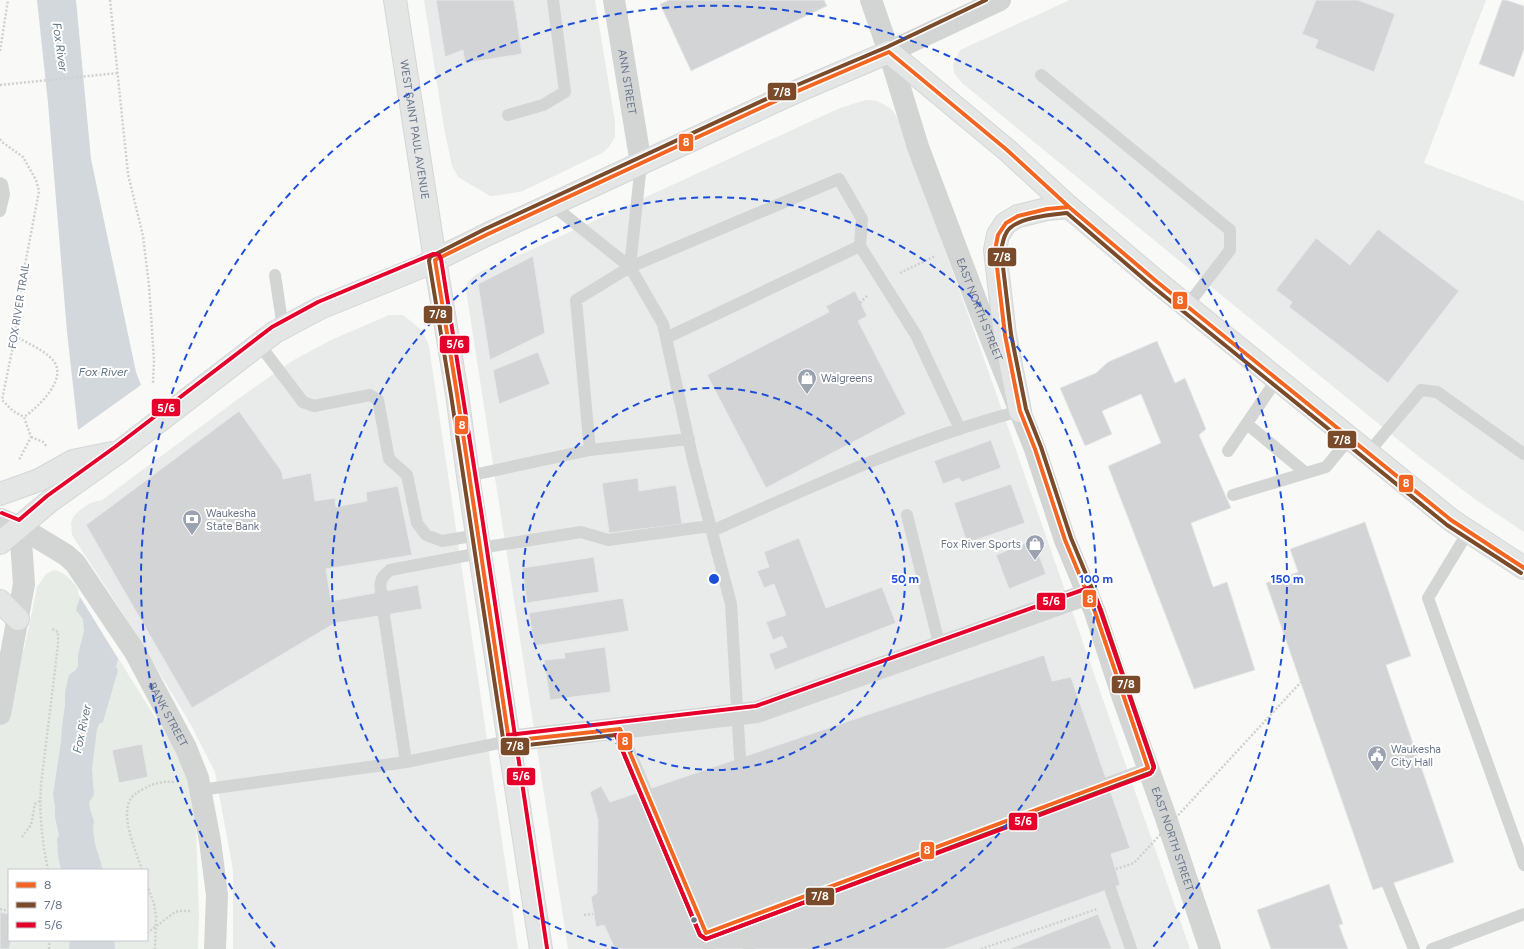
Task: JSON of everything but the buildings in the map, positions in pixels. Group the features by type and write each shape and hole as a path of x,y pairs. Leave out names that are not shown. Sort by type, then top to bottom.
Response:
{"main road":[{"name":"WEST SAINT PAUL AVENUE","path":"395,0 457,394 468,476 541,949"},
{"path":"0,543 50,501 119,452 282,328 320,308 435,260 551,204 793,93 889,52 1007,150 1069,207 1187,306 1451,520 1524,568"},
{"path":"1020,411 1005,335 995,250 998,235 1006,223 1018,216 1047,209 1069,207"},
{"path":"0,494 39,480 73,461 119,452"},
{"path":"0,602 18,619"}],"street":[{"name":"ANN STREET","path":"614,0 641,164"},
{"name":"EAST NORTH STREET","path":"871,0 889,52 918,147 978,306 1035,449 1065,540 1088,594 1210,949"},
{"path":"889,52 1000,0"},
{"name":"BANK STREET","path":"0,519 20,527 66,555 76,563 135,652 186,748 198,778 210,841 217,895 215,949"},
{"path":"0,714 24,584 20,527"},
{"path":"509,741 737,716 757,712 1088,594"}],"lane":[{"path":"508,115 543,105 565,92 553,0"},
{"path":"1041,75 1230,230 1230,250 1187,306"},
{"path":"630,267 641,164"},
{"path":"590,450 576,300 630,267 839,179 862,219 860,246 916,335 960,429"},
{"path":"0,182 2,184 4,194 0,211"},
{"path":"551,204 630,267 663,324 689,439 731,604 740,758"},
{"path":"666,338 860,246"},
{"path":"275,275 282,328"},
{"path":"259,344 303,402 314,406 370,395 378,400 389,459 407,475 417,523 426,534 442,541 479,546"},
{"path":"1228,451 1277,378"},
{"path":"1368,453 1421,390 1437,392 1524,454"},
{"path":"381,592 380,585 382,577 390,570 479,546 581,532 608,540 711,528 872,460 982,421 1020,411"},
{"path":"1246,424 1306,473"},
{"path":"1233,495 1326,467 1350,438"},
{"path":"468,476 590,450 689,439"},
{"path":"907,515 940,647"},
{"path":"1468,532 1428,598 1524,865"},
{"path":"384,615 406,762"},
{"path":"620,729 706,933 709,949"},
{"path":"200,787 406,762 509,741"},
{"path":"706,933 1148,768"},
{"path":"1388,885 1414,949"},
{"path":"1110,888 1131,949"},
{"path":"1432,949 1524,914"},
{"path":"739,921 749,949"}],"path":[{"path":"0,51 8,0"},
{"path":"110,0 128,174 143,236 149,285 154,361 153,383"},
{"path":"0,85 118,73"},
{"name":"FOX RIVER TRAIL","path":"1,142 23,157 36,180 39,192 22,281 15,336 2,400 13,411 24,417"},
{"path":"15,336 45,353 53,360 57,369 56,381 51,390 42,402 24,417 31,437 19,461 20,467"},
{"path":"31,437 43,442 50,452"},
{"path":"48,869 43,846 40,800 58,645 58,632 51,628"},
{"path":"1116,869 1134,863 1301,682"},
{"path":"142,869 131,835 127,812 134,794 153,784 162,782 200,787"},
{"path":"22,837 30,825 35,804 40,800"},
{"path":"148,888 154,904 156,927 155,949"},
{"path":"981,949 1103,907"},
{"path":"148,932 175,912 179,911"},
{"path":"584,915 593,914"}],"shaded area":[{"path":"424,0 595,0 615,122 615,137 608,148 602,153 523,191 490,196 458,177 452,166 444,128"},
{"path":"1070,0 1486,0 1424,163 1524,201 1524,532 1476,500 1418,456 962,83 954,73 953,65 960,50"},
{"path":"866,100 877,101 890,108 896,115 903,133 994,387 1190,949 568,949 466,290 467,284 480,272 840,108"},
{"path":"389,315 403,315 423,332 429,346 518,949 233,949 233,870 215,772 191,725 133,629 72,535 71,523 73,517 80,510 90,503 102,500 238,399 292,361 331,340"},
{"path":"54,570 65,575 78,589 80,597 175,749 188,778 196,828 199,914 198,949 0,949 0,654 2,646 24,650 37,587 46,574"}],"water":[{"name":"Fox River","path":"37,0 76,0 91,159 136,372 141,385 78,430 67,332 48,103"},
{"name":"Fox River","path":"80,597 118,659 116,667 118,670 103,722 99,724 97,729 92,769 94,795 89,802 94,821 93,829 95,844 103,869 61,869 58,856 57,839 59,836 55,817 53,795 61,742 65,692 69,675 76,670 78,666 78,655 84,631 83,619 76,610"},
{"path":"70,941 114,941 115,949 69,949"}],"transit line":[{"name":"7/8","path":"986,0 887,47 790,88 485,229 430,257 429,261 451,395 504,745 510,747 616,735 700,935 706,939 1152,772 1154,766 1101,610 1071,538 1041,447 1026,409 1011,334 1001,250 1004,238 1006,232 1015,224 1029,219 1046,216 1067,213 1152,286 1447,525 1521,573"},
{"name":"8","path":"889,52 1007,150 1069,207 1047,209 1018,216 1006,223 998,235 995,250 1005,335 1020,411 1035,449 1065,540 1095,612 1148,768 706,933 620,729 509,741 457,394 435,260 793,93 889,52"},
{"name":"8","path":"1069,207 1156,281 1451,520 1524,568"},
{"name":"5/6","path":"2,513 19,520 47,496 115,447 272,327 318,302 433,254 439,255 441,259 482,517 547,948"},
{"name":"5/6","path":"508,735 756,706 1088,588 1094,592 1154,768 1150,774 706,939 700,935 616,735"}],"place":[{"name":"Walgreens","path":"807,395"},
{"name":"Waukesha State Bank","path":"192,536"},
{"name":"Fox River Sports","path":"1035,561"},
{"name":"Waukesha City Hall","path":"1377,772"}]}
